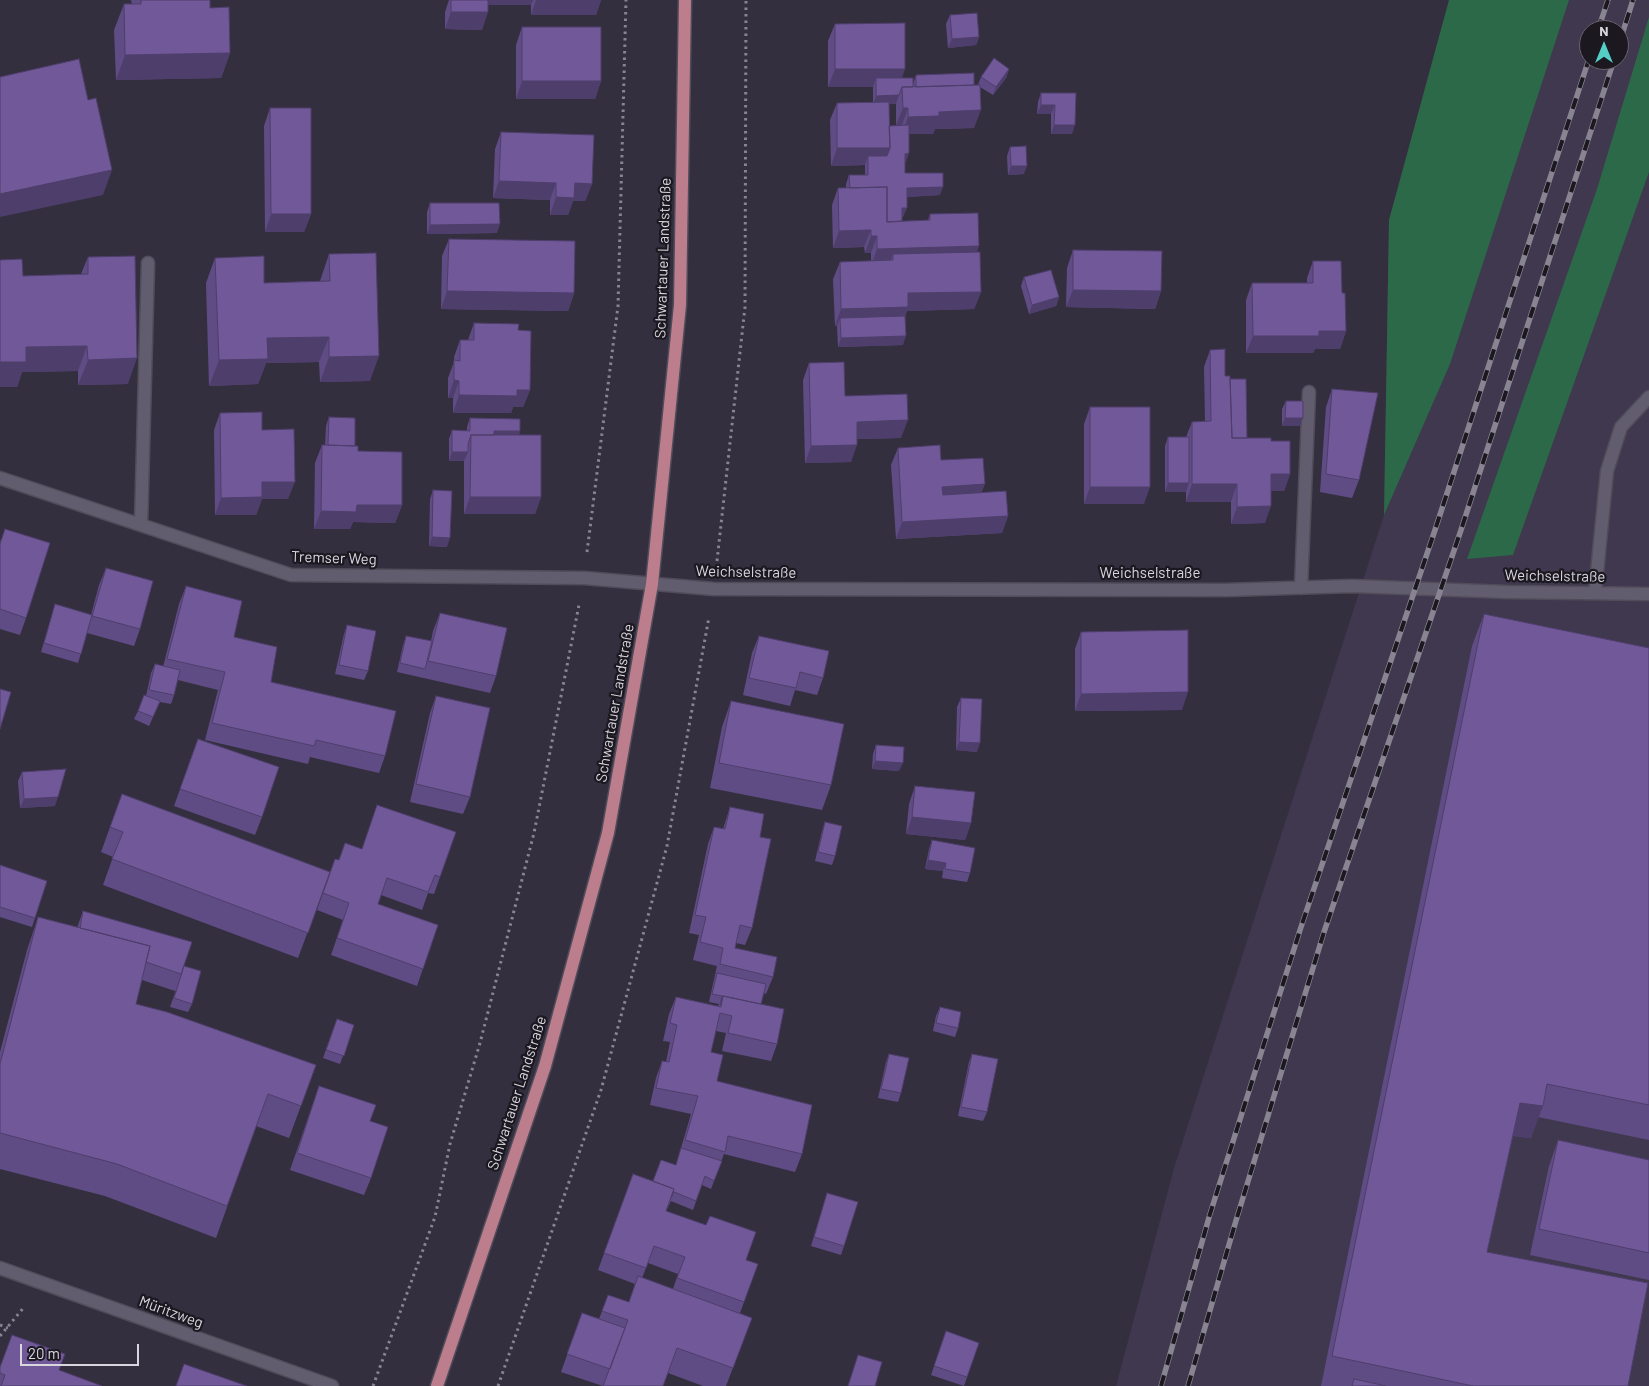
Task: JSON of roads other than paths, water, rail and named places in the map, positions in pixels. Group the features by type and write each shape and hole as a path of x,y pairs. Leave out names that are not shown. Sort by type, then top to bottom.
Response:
{"main road":[{"name":"Schwartauer Landstraße","path":"437,1386 545,1066 606,843 652,584 680,305 685,0"}],"street":[{"path":"140,524 148,263"},
{"path":"1301,588 1309,392"},
{"path":"1595,593 1607,471 1621,427 1649,398"},
{"name":"Tremser Weg","path":"0,478 291,575 584,578 652,584"},
{"name":"Weichselstraße","path":"652,584 714,589 1226,590 1352,586 1508,592 1649,594"},
{"name":"Müritzweg","path":"0,1268 300,1381 332,1386"}],"railway":[{"path":"1601,20 1608,0"},
{"path":"1627,20 1633,0"},
{"path":"1161,1386 1210,1214 1301,927 1435,530 1585,70"},
{"path":"1188,1386 1324,932 1461,530 1611,70"}]}
